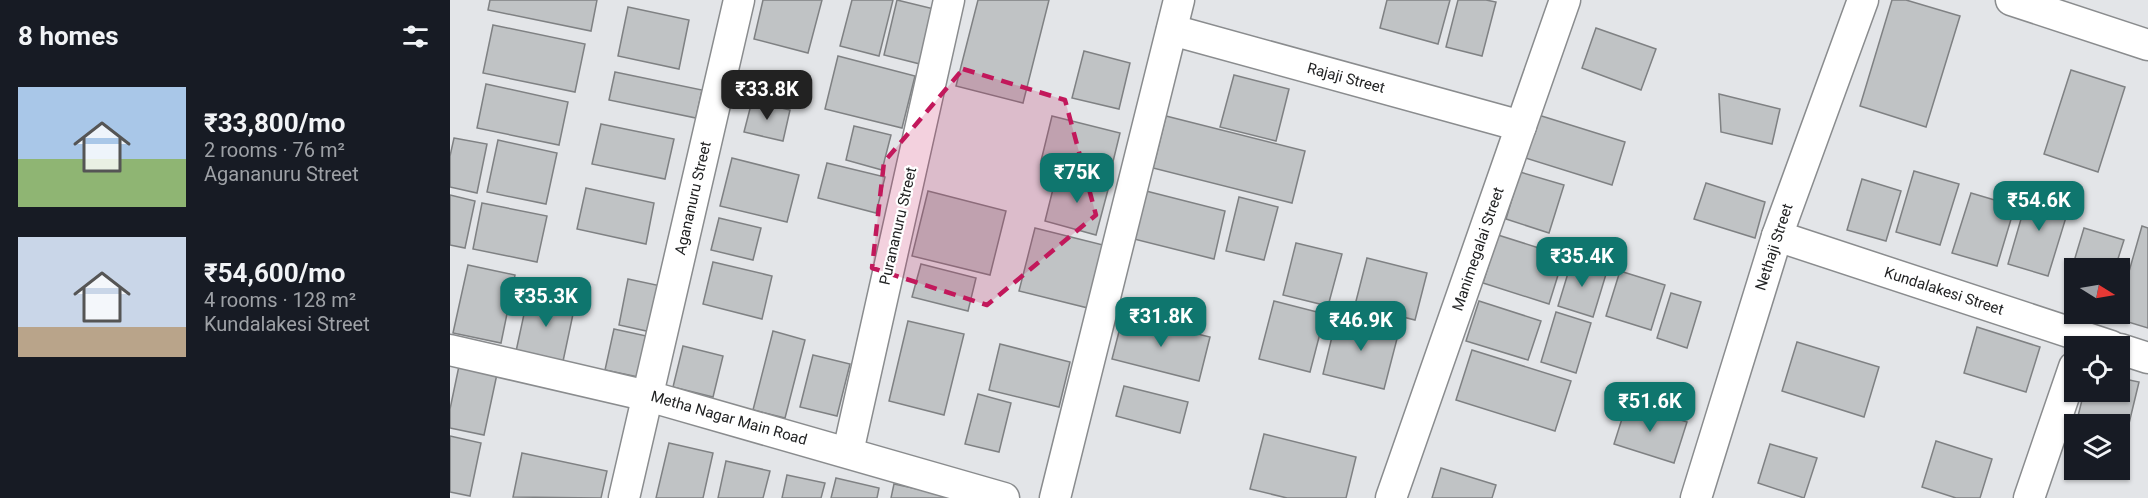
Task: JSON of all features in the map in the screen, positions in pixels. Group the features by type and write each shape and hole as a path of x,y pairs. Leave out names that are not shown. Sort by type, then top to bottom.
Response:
{"street":[{"name":"Agananuru Street","path":"624,498 739,0"},
{"name":"Purananuru Street","path":"848,452 949,0"},
{"path":"1055,498 1179,0"},
{"name":"Manimegalai Street","path":"1391,498 1565,0"},
{"name":"Nethaji Street","path":"1696,498 1777,236 1863,0"},
{"path":"2011,0 2148,45"},
{"name":"Rajaji Street","path":"1172,30 1521,126"},
{"name":"Kundalakesi Street","path":"1777,236 2069,336"},
{"name":"Metha Nagar Main Road","path":"450,350 648,396 1004,498"},
{"path":"2130,352 2148,358"},
{"path":"2029,498 2064,396"}],"highlighted area":[{"path":"963,69 1065,100 1096,215 987,305 872,268 884,162"}],"building":[{"path":"490,0 597,0 591,31 488,10"},
{"path":"763,0 822,0 808,53 754,39"},
{"path":"852,0 893,0 879,56 840,46"},
{"path":"897,0 934,9 920,64 884,55"},
{"path":"978,0 1049,0 1023,103 956,86"},
{"path":"1387,0 1450,0 1438,44 1380,28"},
{"path":"1458,0 1496,2 1482,56 1446,47"},
{"path":"1892,0 1906,0 1960,16 1926,127 1860,106"},
{"path":"628,7 689,20 679,69 618,56"},
{"path":"493,25 585,44 575,92 483,73"},
{"path":"1596,28 1656,49 1641,90 1582,68"},
{"path":"1084,51 1130,63 1119,109 1072,98"},
{"path":"838,56 915,76 902,128 825,109"},
{"path":"2071,70 2125,87 2098,172 2044,154"},
{"path":"615,72 702,90 696,118 609,100"},
{"path":"1234,75 1289,89 1276,141 1220,127"},
{"path":"486,84 568,102 559,145 477,128"},
{"path":"1719,94 1780,109 1772,144 1721,132"},
{"path":"752,101 790,110 783,141 744,132"},
{"path":"1532,113 1625,142 1612,185 1519,156"},
{"path":"1052,116 1120,133 1109,178 1041,161"},
{"path":"1166,116 1305,151 1292,203 1153,168"},
{"path":"601,124 674,139 665,179 592,164"},
{"path":"854,126 891,135 882,170 846,160"},
{"path":"454,138 487,144 477,193 450,187 450,156"},
{"path":"498,140 557,153 546,204 487,192"},
{"path":"732,158 799,175 787,222 720,206"},
{"path":"827,163 885,177 876,213 818,198"},
{"path":"1914,171 1959,184 1940,245 1896,232"},
{"path":"1520,172 1564,185 1549,233 1506,219"},
{"path":"1057,173 1109,186 1096,235 1045,221"},
{"path":"1862,179 1901,191 1886,241 1847,230"},
{"path":"1706,183 1765,202 1755,238 1694,219"},
{"path":"586,188 654,203 646,244 577,229"},
{"path":"2030,188 2071,201 2048,276 2008,264"},
{"path":"928,191 1006,211 990,275 912,256"},
{"path":"1146,191 1225,211 1214,259 1134,239"},
{"path":"1971,193 2015,206 1997,266 1952,253"},
{"path":"450,195 475,201 465,248 450,245"},
{"path":"1239,197 1278,207 1264,260 1226,251"},
{"path":"482,203 547,216 537,262 473,249"},
{"path":"719,218 761,228 753,260 711,250"},
{"path":"2142,226 2148,228 2148,328 2130,323 2130,268"},
{"path":"1035,228 1103,245 1088,308 1019,291"},
{"path":"2084,228 2124,240 2118,258 2075,258"},
{"path":"1498,235 1564,256 1549,304 1483,283"},
{"path":"1296,243 1342,254 1328,306 1283,295"},
{"path":"1367,258 1427,273 1415,320 1355,305"},
{"path":"1572,260 1607,271 1593,317 1558,306"},
{"path":"713,262 772,276 762,319 703,304"},
{"path":"921,264 976,278 968,311 912,297"},
{"path":"468,265 515,275 501,343 453,333"},
{"path":"1620,271 1665,285 1651,330 1606,316"},
{"path":"628,279 661,286 651,332 619,325"},
{"path":"529,291 576,300 562,366 515,356"},
{"path":"1671,293 1701,302 1687,348 1657,338"},
{"path":"1274,301 1325,314 1310,372 1259,359"},
{"path":"1479,301 1541,321 1528,360 1466,341"},
{"path":"1556,312 1591,323 1576,373 1541,362"},
{"path":"1123,316 1210,337 1199,381 1112,359"},
{"path":"1337,316 1399,331 1384,389 1323,374"},
{"path":"908,321 964,334 944,415 889,401"},
{"path":"1977,327 2040,347 2026,392 1964,373"},
{"path":"614,329 651,337 643,378 605,370"},
{"path":"773,331 805,340 785,418 753,410"},
{"path":"1797,342 1879,367 1864,417 1782,391"},
{"path":"1000,344 1070,362 1059,407 989,390"},
{"path":"683,346 723,356 713,397 673,387"},
{"path":"1472,350 1571,381 1555,431 1456,400"},
{"path":"813,355 850,364 837,416 800,407"},
{"path":"459,366 497,374 484,435 450,428 450,409"},
{"path":"2130,380 2139,382 2130,419 2130,414 2078,414 2082,402 2130,402"},
{"path":"1124,386 1188,402 1180,433 1116,416"},
{"path":"978,394 1011,403 999,452 965,444"},
{"path":"1627,403 1687,422 1674,463 1614,444"},
{"path":"1264,434 1356,457 1346,498 1287,498 1250,489"},
{"path":"450,436 481,443 470,496 450,492"},
{"path":"1936,441 1992,459 1980,498 1956,498 1922,487"},
{"path":"669,443 713,453 703,498 656,498"},
{"path":"1770,444 1817,458 1804,498 1758,483"},
{"path":"522,453 607,471 601,498 513,497"},
{"path":"726,461 770,471 763,498 718,498"},
{"path":"1441,468 1496,485 1492,498 1432,498"},
{"path":"787,475 825,483 821,498 782,498"},
{"path":"836,478 879,488 877,498 831,498"},
{"path":"894,484 946,495 945,498 891,498"}]}
